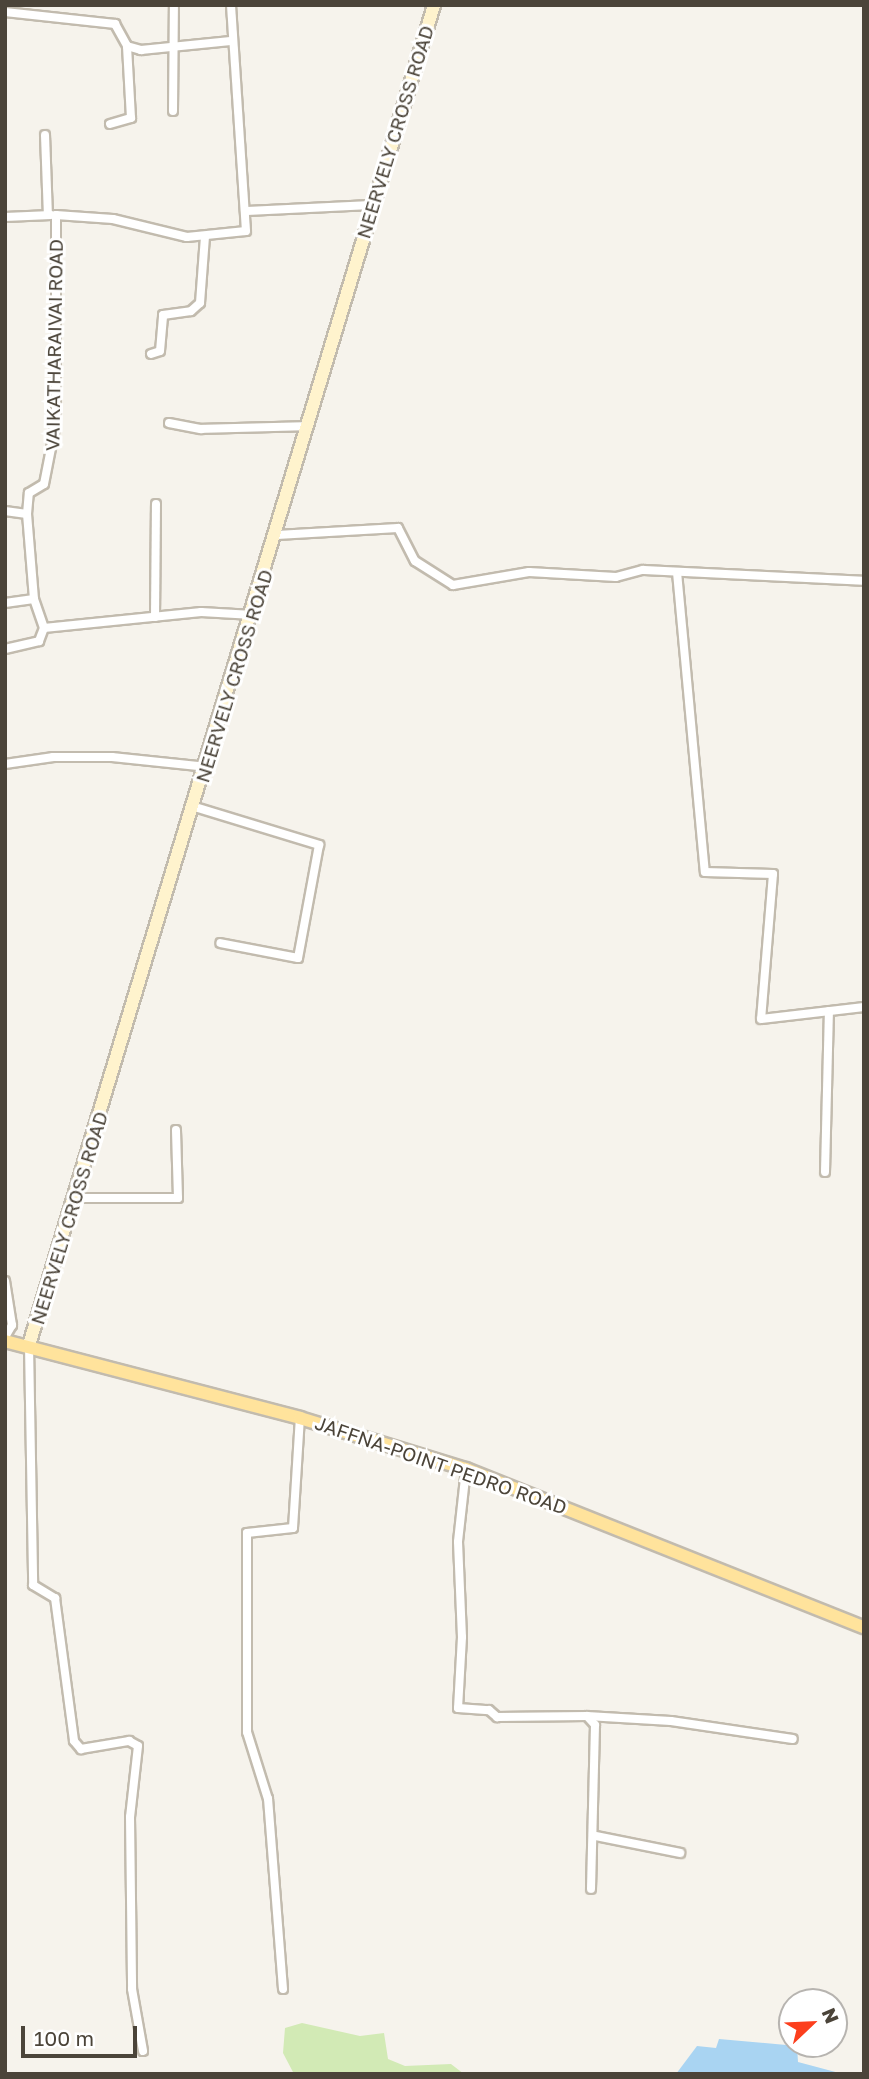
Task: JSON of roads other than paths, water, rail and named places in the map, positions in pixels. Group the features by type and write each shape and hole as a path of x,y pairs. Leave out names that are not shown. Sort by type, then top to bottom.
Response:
{"main road":[{"name":"JAFFNA-POINT PEDRO ROAD","path":"5,1339 300,1418 466,1469 864,1626"}],"street":[{"path":"173,111 174,5"},
{"path":"230,5 247,211 372,205"},
{"name":"NEERVELY CROSS ROAD","path":"29,1345 253,615 433,5"},
{"path":"5,12 115,24 127,46 131,121 110,124"},
{"path":"127,46 173,48 231,41"},
{"path":"5,217 52,215 45,135"},
{"name":"VAIKATHARAIVAI ROAD","path":"27,514 29,493 44,484 56,424 52,215 205,237 246,231 247,211"},
{"path":"151,354 160,351 163,315 191,311 200,303 205,237"},
{"path":"169,423 201,429 308,426"},
{"path":"155,617 156,504"},
{"path":"5,511 27,514 34,599 44,628 39,641 5,649"},
{"path":"277,535 398,528 415,561 453,585 528,572 616,577 643,570 864,581"},
{"path":"677,572 705,872 774,874 761,1019 864,1007"},
{"path":"5,603 34,599"},
{"path":"44,628 155,617 253,615"},
{"path":"5,764 54,757 112,757 207,767"},
{"path":"195,807 319,845 298,958 220,943"},
{"path":"825,1172 829,1011"},
{"path":"76,1198 177,1198 176,1130"},
{"path":"5,1282 12,1325 5,1339"},
{"path":"29,1345 33,1585 55,1598 74,1741 82,1749 129,1741 138,1746 130,1817 131,1972 143,2051"},
{"path":"283,1989 268,1799 247,1732 247,1533 293,1528 300,1483 300,1418"},
{"path":"466,1469 458,1542 462,1637 458,1708 489,1710 497,1717 587,1716 793,1739"},
{"path":"587,1716 598,1739 590,1834 680,1853"},
{"path":"591,1889 596,1836"}],"water":[{"path":"719,2039 778,2044 778,2058 798,2058 798,2062 843,2074 676,2074 697,2046 716,2048"}]}
